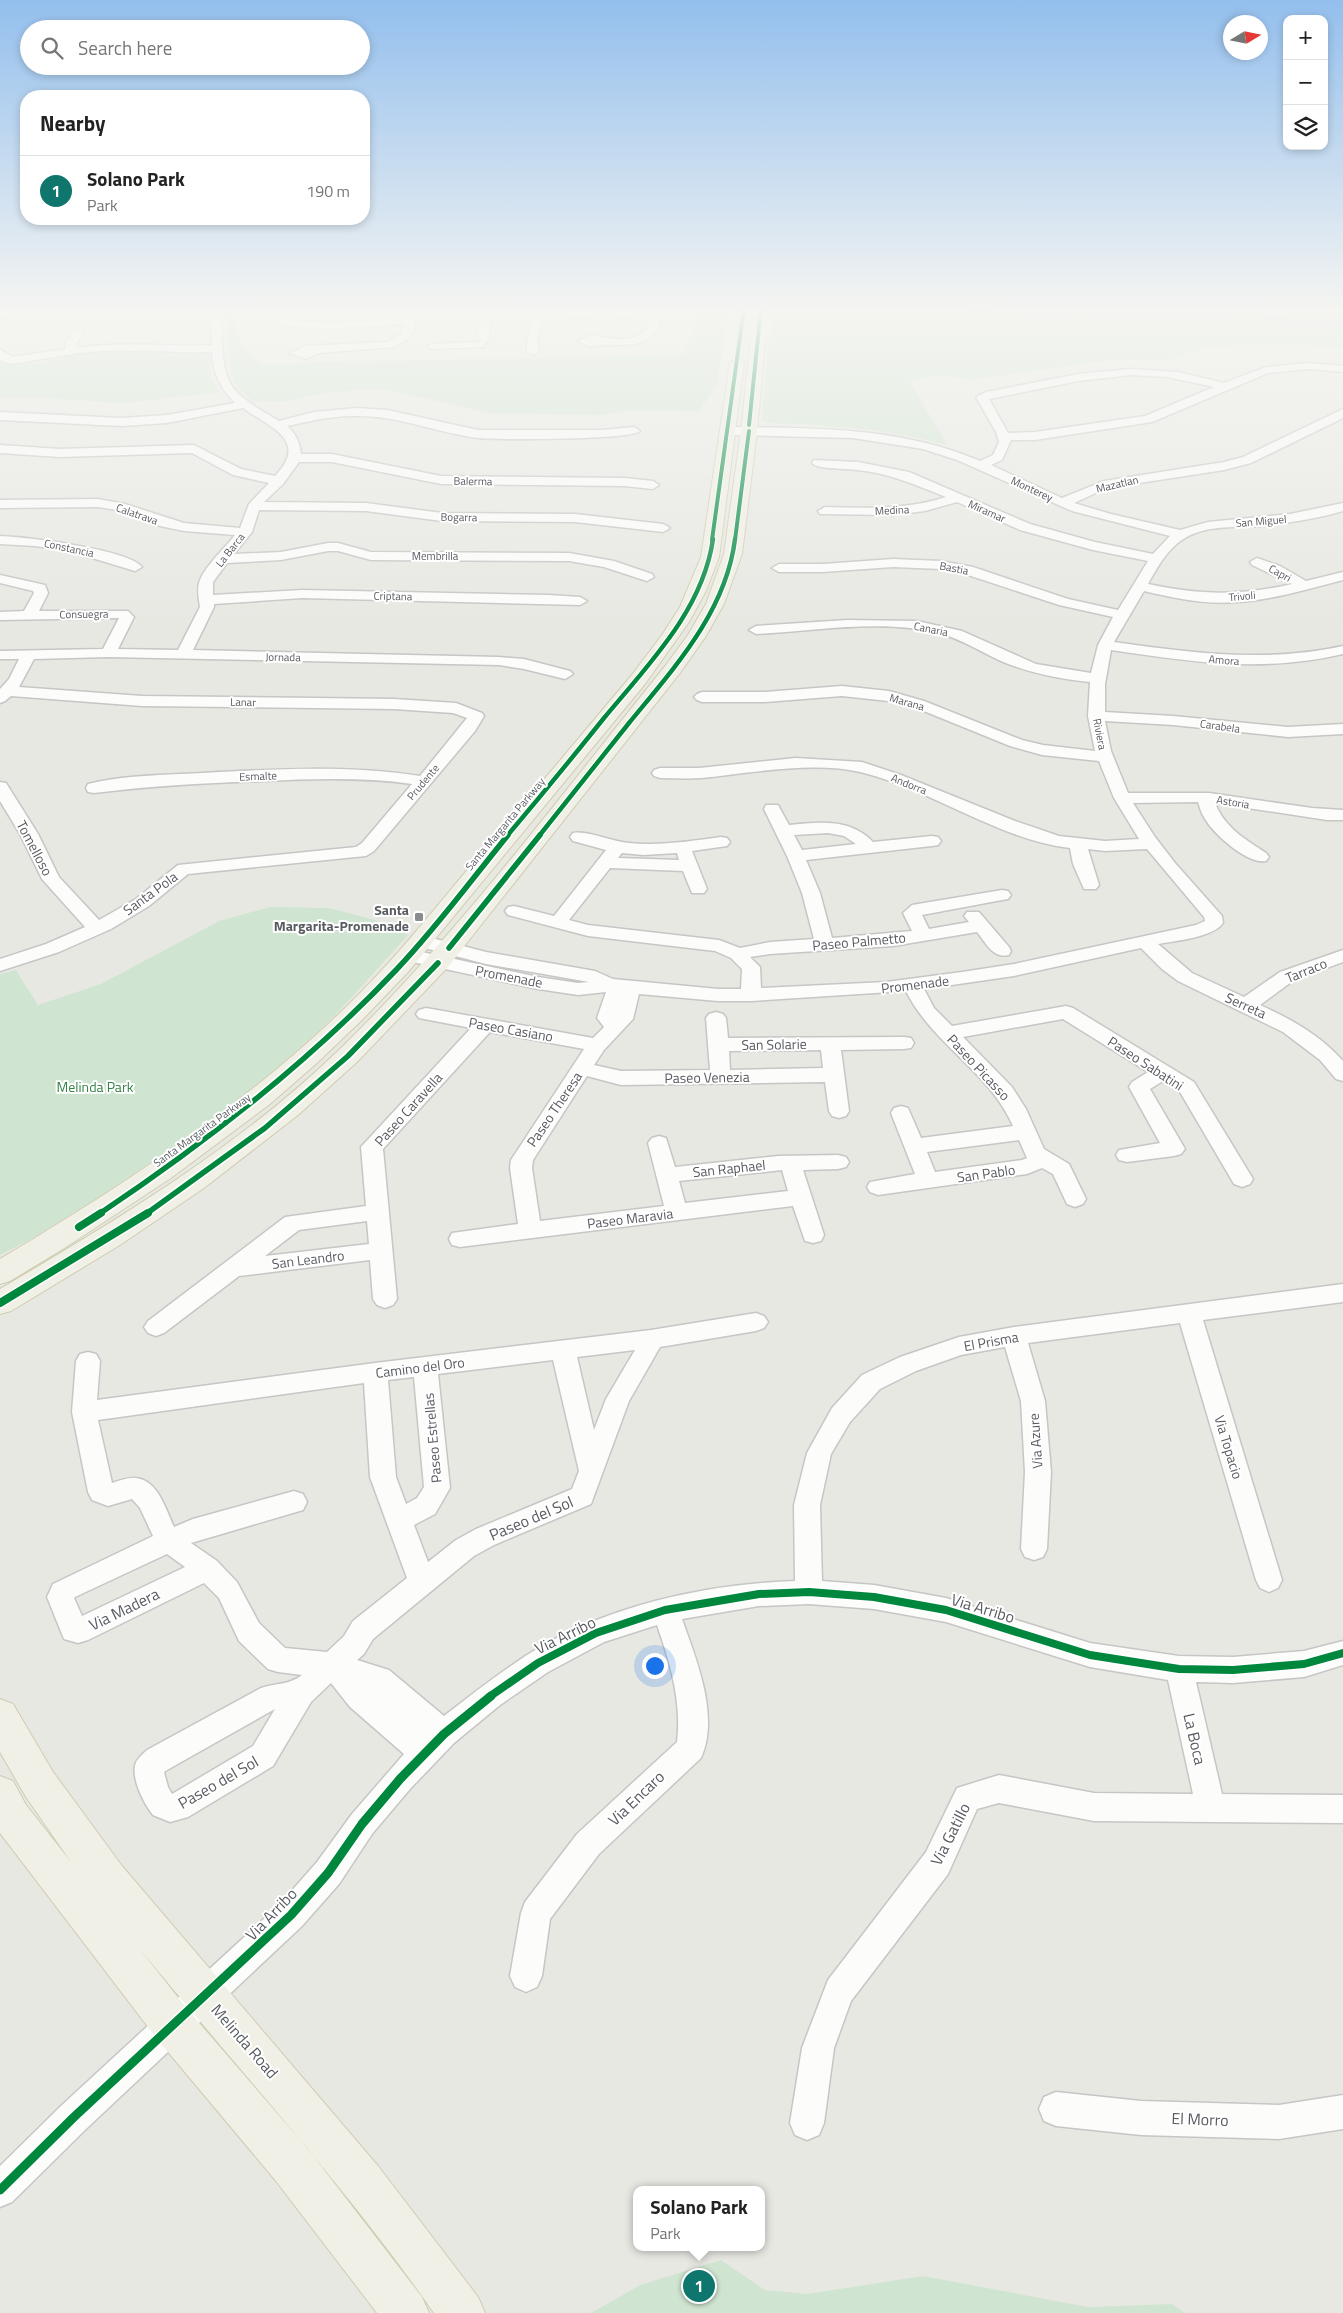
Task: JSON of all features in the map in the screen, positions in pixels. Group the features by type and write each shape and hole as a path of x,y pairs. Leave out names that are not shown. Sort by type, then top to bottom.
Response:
{"main road":[{"name":"Santa Margarita Parkway","path":"0,1304 154,1209 265,1128 348,1056 448,959 673,669 706,620 723,586 733,554 740,416"},
{"name":"Santa Margarita Parkway","path":"0,1273 120,1200 242,1114 333,1035 377,991 638,680 669,640 687,612 702,582 710,557 741,416"},
{"name":"Melinda Road","path":"0,1716 23,1759 64,1823 126,1902 372,2192 462,2313"},
{"path":"0,1794 12,1818 173,2025 292,2166 406,2313"}],"street":[{"path":"0,416 121,422 183,416"},
{"path":"264,416 292,438 295,447 294,458"},
{"path":"278,425 315,416"},
{"path":"396,416 478,434 602,434 634,431"},
{"path":"982,465 1001,453 1005,446 1005,437 993,416"},
{"path":"1005,437 1035,436 1148,420 1160,416"},
{"name":"Mazatlan","path":"1062,503 1104,485 1224,466 1247,460 1337,416"},
{"name":"Monterey","path":"739,428 847,432 886,438 961,456 1062,503 1106,518 1180,534"},
{"path":"0,449 60,453 194,449 237,472 279,480"},
{"name":"La Barca","path":"183,655 207,607 206,582 244,532 255,506 292,465 294,458"},
{"name":"Balerma","path":"294,458 332,458 440,480 624,482 653,485"},
{"name":"Miramar","path":"818,463 858,466 905,475 1025,527 1093,546 1158,559"},
{"name":"Medina","path":"825,511 894,512 938,505 957,498"},
{"name":"Calatrava","path":"0,504 98,503 120,507 165,523 184,527 244,532"},
{"name":"Bogarra","path":"255,506 366,507 442,517 575,518 662,528"},
{"name":"San Miguel","path":"1180,534 1207,526 1300,517 1343,508"},
{"name":"Riviera","path":"1180,534 1166,547 1105,645 1098,678 1096,716 1105,757 1122,798 1151,844 1213,916 1214,923"},
{"name":"Constancia","path":"0,540 48,542 111,557 136,566"},
{"name":"Membrilla","path":"222,559 281,556 338,547 371,556 593,559 613,564 647,577"},
{"name":"Capri","path":"1257,562 1275,569 1303,585"},
{"name":"Bastia","path":"779,568 823,568 894,563 941,565 968,570 1064,602 1122,615"},
{"name":"Trivoli","path":"1140,586 1179,594 1234,598 1255,596 1343,576"},
{"path":"0,579 40,588 41,594 29,616"},
{"name":"Criptana","path":"206,600 302,594 580,601"},
{"name":"Consuegra","path":"0,616 123,614 127,618 108,653"},
{"name":"Canaria","path":"756,630 904,624 938,629 961,635 1010,659 1032,667 1054,673 1098,678"},
{"name":"Amora","path":"1105,645 1212,660 1252,662 1290,661 1343,650"},
{"path":"4,695 22,671 30,653"},
{"name":"Jornada","path":"0,654 108,653 499,661 524,664 565,674"},
{"name":"Marana","path":"702,697 765,697 842,691 889,696 919,704 1016,743 1042,750 1105,757"},
{"name":"Lanar","path":"4,695 142,701 394,704 456,708 476,716"},
{"name":"Prudente","path":"368,847 469,728 476,716"},
{"name":"Carabela","path":"1096,716 1198,723 1266,732 1300,734 1343,729"},
{"name":"Andorra","path":"660,773 700,773 821,763 862,767 895,778 1032,834 1078,844 1113,846 1151,844"},
{"name":"Esmalte","path":"94,788 149,780 331,773 393,776 423,781"},
{"name":"Tomelloso","path":"0,787 29,834 51,879 96,928"},
{"name":"Astoria","path":"1122,798 1169,796 1206,798 1307,814 1343,815"},
{"path":"1206,798 1212,817 1229,837 1260,857"},
{"path":"772,809 796,856 811,893 825,945"},
{"path":"782,831 837,827 861,838 868,847"},
{"path":"579,838 618,847 683,846 721,842"},
{"path":"796,856 932,841"},
{"path":"1078,844 1082,864 1090,885"},
{"path":"683,846 698,889"},
{"name":"Santa Pola","path":"0,965 28,957 96,928 136,907 173,874 184,869 347,854 360,852 368,847"},
{"path":"558,922 618,847"},
{"path":"606,863 690,866"},
{"path":"923,935 912,913 918,908 1002,895"},
{"path":"962,902 1002,951"},
{"path":"514,911 588,930 719,946 741,958 736,967 743,995"},
{"name":"Promenade","path":"414,948 448,959 541,976 578,989 620,986 743,995 913,985 1014,970 1145,942 1202,928 1214,923"},
{"name":"Paseo Palmetto","path":"741,958 770,948 893,940 981,926"},
{"name":"Serreta","path":"1145,942 1184,976 1281,1021 1303,1034 1323,1050 1342,1070"},
{"name":"Tarraco","path":"1246,1005 1287,976 1343,956"},
{"name":"Paseo Picasso","path":"913,985 926,1012 937,1025 948,1033 1005,1092 1035,1153 1061,1169 1075,1199"},
{"name":"Paseo Theresa","path":"530,1231 521,1168 522,1160 597,1045 623,1019 620,986"},
{"name":"Paseo Sabatini","path":"948,1033 1066,1012 1187,1087 1242,1179"},
{"name":"Paseo Casiano","path":"426,1014 597,1045"},
{"path":"716,1018 721,1077"},
{"name":"Paseo Caravella","path":"385,1298 372,1147 485,1025"},
{"name":"San Solarie","path":"718,1045 904,1043"},
{"path":"830,1044 839,1111"},
{"name":"Paseo Venezia","path":"582,1068 621,1078 834,1075"},
{"path":"1127,1155 1174,1149 1139,1087 1162,1072"},
{"path":"902,1113 928,1180"},
{"path":"914,1146 1026,1132"},
{"path":"659,1143 676,1212"},
{"name":"San Pablo","path":"878,1187 1027,1167 1042,1159"},
{"name":"San Raphael","path":"667,1175 790,1163 838,1162"},
{"path":"790,1163 813,1235"},
{"name":"Paseo Maravia","path":"460,1239 801,1197"},
{"name":"San Leandro","path":"156,1327 294,1223 377,1212"},
{"name":"San Leandro","path":"235,1268 380,1251"},
{"name":"El Prisma","path":"809,1592 807,1505 819,1453 841,1415 871,1382 908,1364 959,1346 1014,1336 1341,1296"},
{"name":"Via Topacio","path":"1189,1314 1269,1580"},
{"name":"Camino del Oro","path":"84,1412 375,1372 651,1339 756,1322"},
{"name":"Via Azure","path":"1014,1336 1032,1401 1038,1472 1034,1549"},
{"name":"Paseo del Sol","path":"302,1693 271,1697 156,1760 149,1767 150,1777 164,1805 171,1808 178,1807 263,1756 302,1693 354,1645 363,1630 374,1619 465,1548 485,1537 582,1496 618,1399 646,1352 651,1339"},
{"path":"562,1350 591,1471"},
{"path":"88,1361 84,1412 101,1492 108,1495 134,1488 138,1489 149,1501 168,1541 208,1569 228,1590 249,1632 278,1660 334,1664 360,1698 435,1744"},
{"name":"Paseo Estrellas","path":"399,1520 426,1506 437,1488 425,1366"},
{"path":"375,1372 383,1477 422,1582"},
{"name":"Via Madera","path":"208,1569 78,1631 74,1630 60,1597 62,1592 193,1530 294,1502"},
{"name":"Via Arribo","path":"0,2190 290,1915 328,1873 362,1824 400,1778 435,1744 490,1696 538,1663 596,1633 665,1610 759,1594 809,1592 874,1597 946,1610 1090,1655 1179,1669 1234,1670 1304,1664 1343,1653"},
{"name":"Via Encaro","path":"526,1976 536,1913 588,1844 690,1748 694,1719 686,1670 665,1610"},
{"name":"La Boca","path":"1179,1669 1211,1809"},
{"name":"Via Gatillo","path":"807,2123 818,2048 839,1991 938,1863 966,1798 998,1789 1094,1807 1343,1809"},
{"name":"El Morro","path":"1056,2109 1141,2118 1279,2122 1343,2112"}],"green space":[{"path":"762,416 930,416 947,445 881,432 814,425 769,423 762,420"},
{"name":"Melinda Park","path":"270,907 329,908 375,920 408,935 331,1019 235,1102 100,1196 51,1227 0,1255 0,974 16,970 38,1005 101,984 219,921"},
{"path":"721,2260 765,2290 807,2294 923,2276 1088,2307 1172,2304 1185,2313 591,2313 640,2285"}],"cycle path":[{"path":"79,1227 166,1168 247,1108 325,1041 362,1005 399,967 664,646 695,597 710,557 729,416"},
{"path":"749,425 750,416"},
{"path":"449,948 673,669 707,620 723,586 733,554 749,431"},
{"path":"0,1303 154,1209 265,1128 348,1056 438,963"},
{"path":"0,2190 74,2117 291,1915 328,1873 362,1824 400,1779 444,1734 490,1696 538,1663 596,1633 665,1610 759,1594 809,1592 874,1597 946,1610 1090,1655 1179,1669 1233,1670 1304,1664 1343,1653"}],"place":[{"name":"Santa Margarita-Promenade","path":"419,917"},
{"name":"Solano Park","path":"699,2286"}]}
